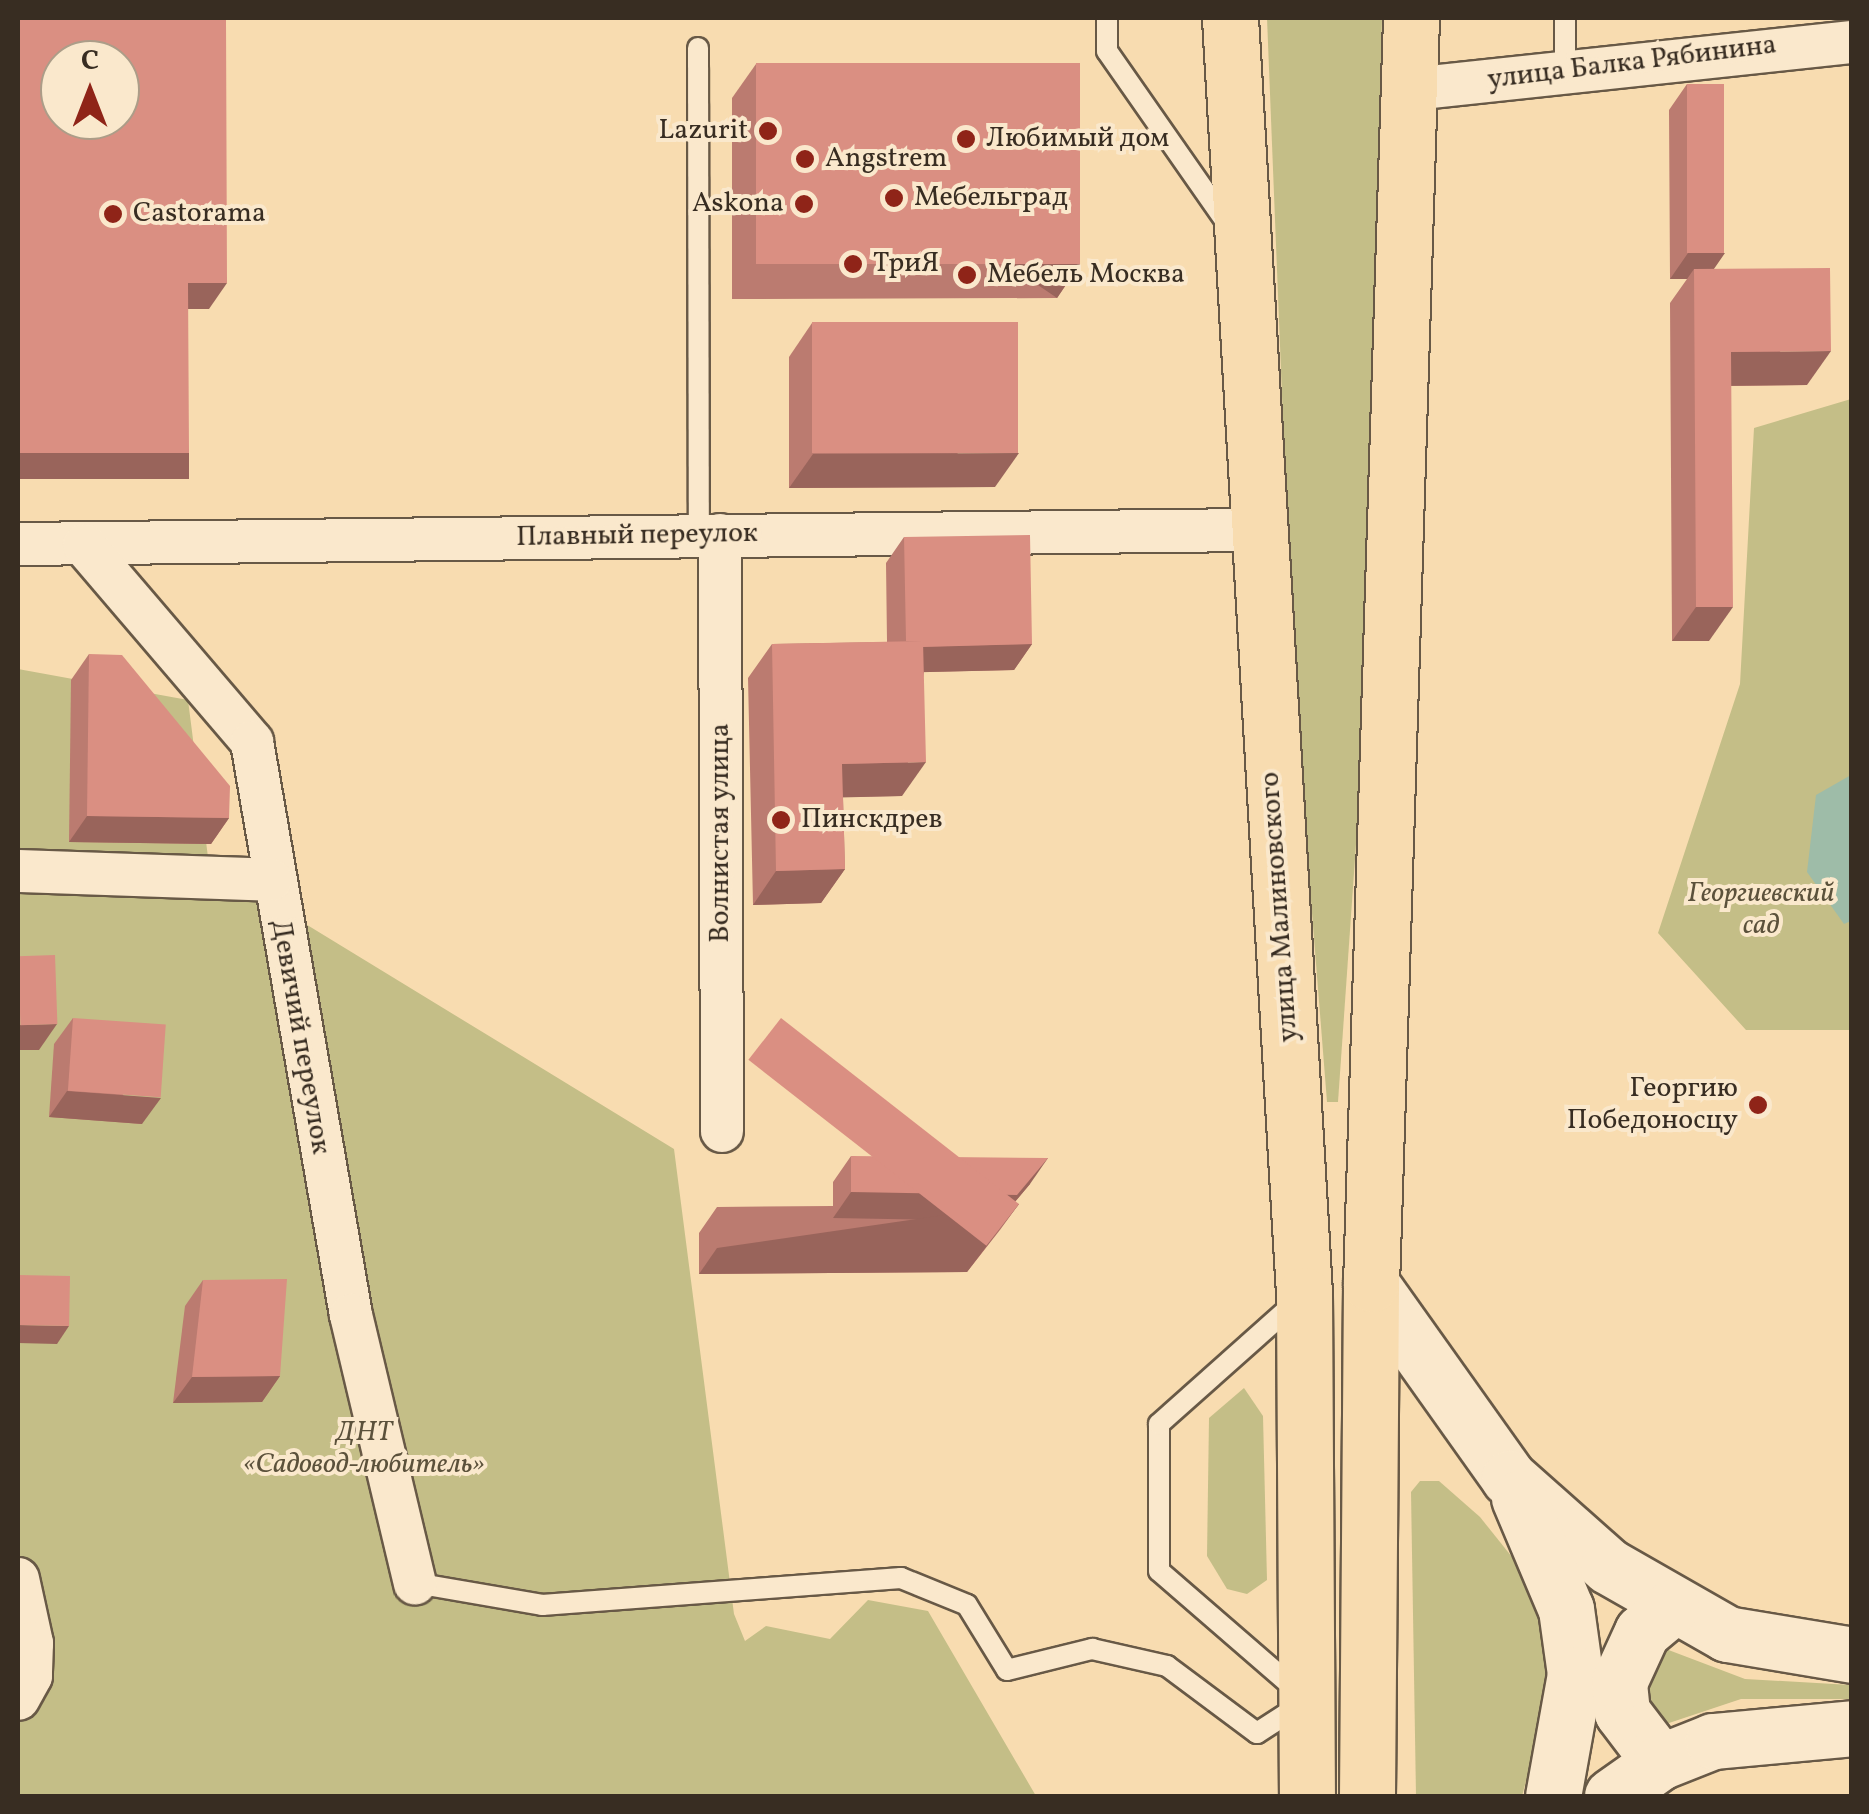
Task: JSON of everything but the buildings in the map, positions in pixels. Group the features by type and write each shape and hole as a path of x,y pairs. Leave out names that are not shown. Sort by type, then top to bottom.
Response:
{"highway":[{"name":"улица Малиновского","path":"1230,18 1237,237 1304,1295 1307,1796"},
{"path":"1368,1796 1370,1284 1412,18"}],"main road":[{"path":"1370,1284 1509,1478 1566,1609 1575,1674 1553,1796"},
{"path":"1509,1478 1671,1608 1778,1648 1852,1655"},
{"path":"1660,1762 1622,1712 1619,1682 1642,1632 1671,1608"},
{"path":"1612,1796 1660,1762 1788,1727 1852,1728"}],"street":[{"name":"улица Балка Рябинина","path":"1412,88 1565,75 1741,48 1852,42"},
{"name":"Плавный переулок","path":"18,544 1256,530"},
{"name":"Волнистая улица","path":"709,535 722,1131"},
{"name":"Девичий переулок","path":"84,544 252,742 271,880 351,1315 416,1583"},
{"path":"18,871 271,880"},
{"path":"18,1579 32,1643 31,1676 18,1700"}],"lane":[{"path":"1107,18 1107,51 1237,237"},
{"path":"1565,75 1566,18"},
{"path":"698,48 709,535"},
{"path":"416,1583 542,1605 902,1578 967,1606 1007,1670 1092,1649 1167,1666 1257,1733 1308,1700 1159,1571 1159,1424 1304,1295"}],"green space":[{"path":"1267,18 1382,18 1364,730 1338,1102 1327,1102 1293,673"},
{"name":"Георгиевский сад","path":"1851,399 1851,1030 1746,1030 1658,933 1740,684 1754,428"},
{"name":"ДНТ «Садовод-любитель»","path":"18,669 188,700 209,865 674,1149 734,1614 745,1641 766,1626 830,1639 868,1600 928,1611 1036,1796 18,1796"},
{"path":"1244,1388 1263,1416 1267,1580 1247,1594 1227,1589 1207,1556 1209,1418"},
{"path":"1420,1481 1439,1481 1480,1517 1536,1587 1557,1665 1522,1796 1416,1796 1411,1492"},
{"path":"1658,1646 1745,1679 1851,1685 1851,1699 1741,1699 1657,1727 1647,1681"}],"shaded area":[{"path":"1851,775 1851,921 1844,924 1807,872 1816,795"}],"place":[{"name":"Lazurit","path":"768,131"},
{"name":"Любимый дом","path":"966,139"},
{"name":"Angstrem","path":"805,159"},
{"name":"Мебельград","path":"894,198"},
{"name":"Askona","path":"804,204"},
{"name":"Castorama","path":"113,214"},
{"name":"ТриЯ","path":"853,264"},
{"name":"Мебель Москва","path":"967,275"},
{"name":"Пинскдрев","path":"781,820"},
{"name":"Георгию Победоносцу","path":"1758,1105"}]}
